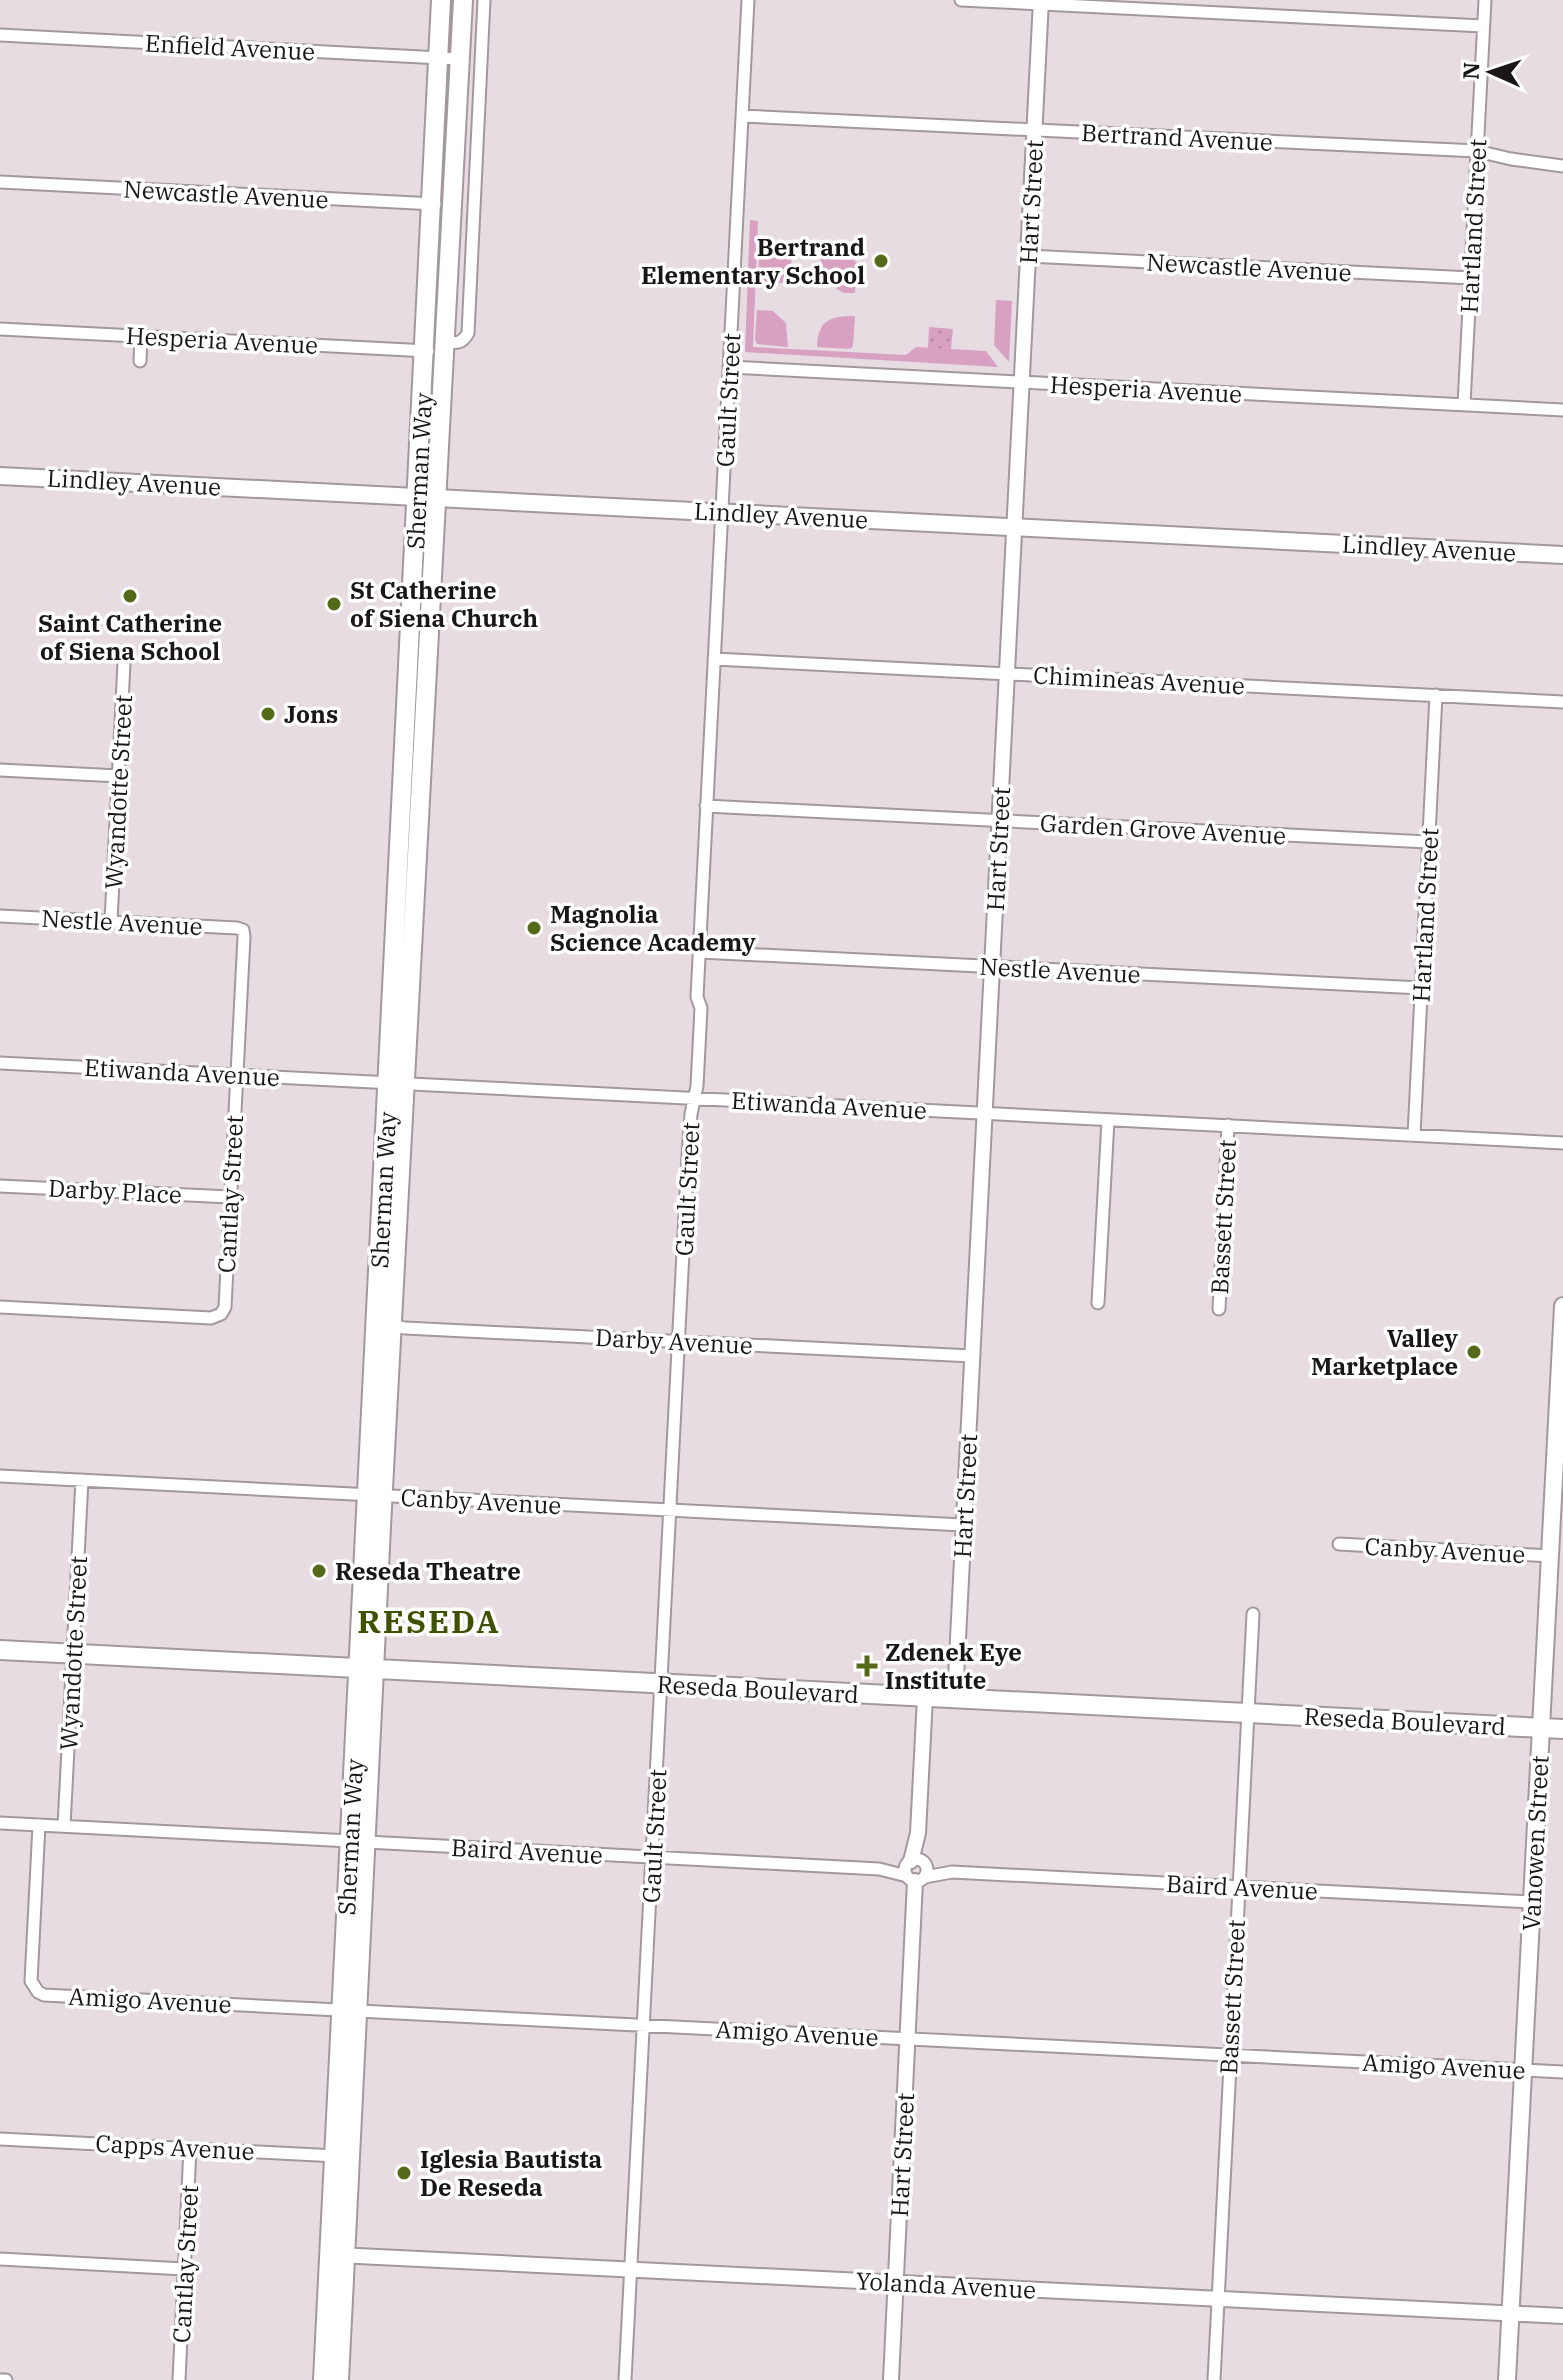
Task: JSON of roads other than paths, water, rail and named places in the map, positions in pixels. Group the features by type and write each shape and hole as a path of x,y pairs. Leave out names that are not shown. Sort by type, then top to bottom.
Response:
{"main road":[{"name":"Sherman Way","path":"323,2380 337,2254 427,497 425,351 441,0"},
{"name":"Sherman Way","path":"427,497 445,347 463,0"},
{"name":"Lindley Avenue","path":"0,476 1563,555"},
{"name":"Vanowen Street","path":"1507,2380 1563,1306"},
{"name":"Reseda Boulevard","path":"0,1650 1563,1729"},
{"name":"Sherman Way","path":"337,2254 339,2380"}],"street":[{"path":"445,347 464,340 468,333 484,0"},
{"name":"Gault Street","path":"625,2380 679,1342 693,1098 697,1086 701,1008 697,997 748,0"},
{"path":"961,0 1483,26"},
{"name":"Hartland Street","path":"1464,404 1485,0"},
{"name":"Hart Street","path":"955,1698 1041,2"},
{"name":"Enfield Avenue","path":"0,35 460,59"},
{"name":"Bertrand Avenue","path":"742,116 1477,151 1563,166"},
{"name":"Newcastle Avenue","path":"0,182 452,205"},
{"name":"Newcastle Avenue","path":"1028,256 1471,278"},
{"name":"Hesperia Avenue","path":"0,329 425,351 445,347"},
{"path":"140,361 141,336"},
{"name":"Hesperia Avenue","path":"729,367 1563,410"},
{"name":"Chimineas Avenue","path":"714,659 1563,702"},
{"name":"Wyandotte Street","path":"111,921 124,663"},
{"name":"Hartland Street","path":"1414,1135 1436,695"},
{"path":"0,770 119,776"},
{"name":"Garden Grove Avenue","path":"706,806 1428,842"},
{"name":"Nestle Avenue","path":"0,916 243,930"},
{"name":"Cantlay Street","path":"0,1307 211,1318 221,1314 225,1307 243,930"},
{"name":"Nestle Avenue","path":"700,952 1421,988"},
{"name":"Etiwanda Avenue","path":"0,1063 1563,1143"},
{"path":"1098,1303 1108,1120"},
{"name":"Bassett Street","path":"1219,1309 1228,1125"},
{"name":"Darby Place","path":"0,1186 230,1197"},
{"name":"Darby Avenue","path":"384,1323 679,1342 972,1356"},
{"name":"Canby Avenue","path":"0,1476 963,1525"},
{"name":"Wyandotte Street","path":"64,1826 82,1480"},
{"name":"Canby Avenue","path":"1339,1544 1551,1556"},
{"name":"Bassett Street","path":"1214,2380 1253,1614"},
{"name":"Hart Street","path":"891,2380 925,1697"},
{"name":"Baird Avenue","path":"0,1823 1531,1902"},
{"name":"Amigo Avenue","path":"39,1825 31,1981 33,1987 44,1995 1563,2072"},
{"name":"Capps Avenue","path":"0,2139 342,2157"},
{"name":"Cantlay Street","path":"179,2380 190,2148"},
{"name":"Yolanda Avenue","path":"337,2254 1563,2316"},
{"path":"0,2259 184,2269"}],"place":[{"name":"Bertrand Elementary School","path":"881,261"},
{"name":"Saint Catherine of Siena School","path":"130,596"},
{"name":"St Catherine of Siena Church","path":"334,604"},
{"name":"Jons","path":"268,714"},
{"name":"Magnolia Science Academy","path":"534,928"},
{"name":"Valley Marketplace","path":"1474,1352"},
{"name":"Reseda Theatre","path":"319,1571"},
{"name":"Zdenek Eye Institute","path":"867,1666"},
{"name":"Iglesia Bautista De Reseda","path":"404,2173"}],"district":[{"name":"RESEDA","path":"429,1621"}]}
